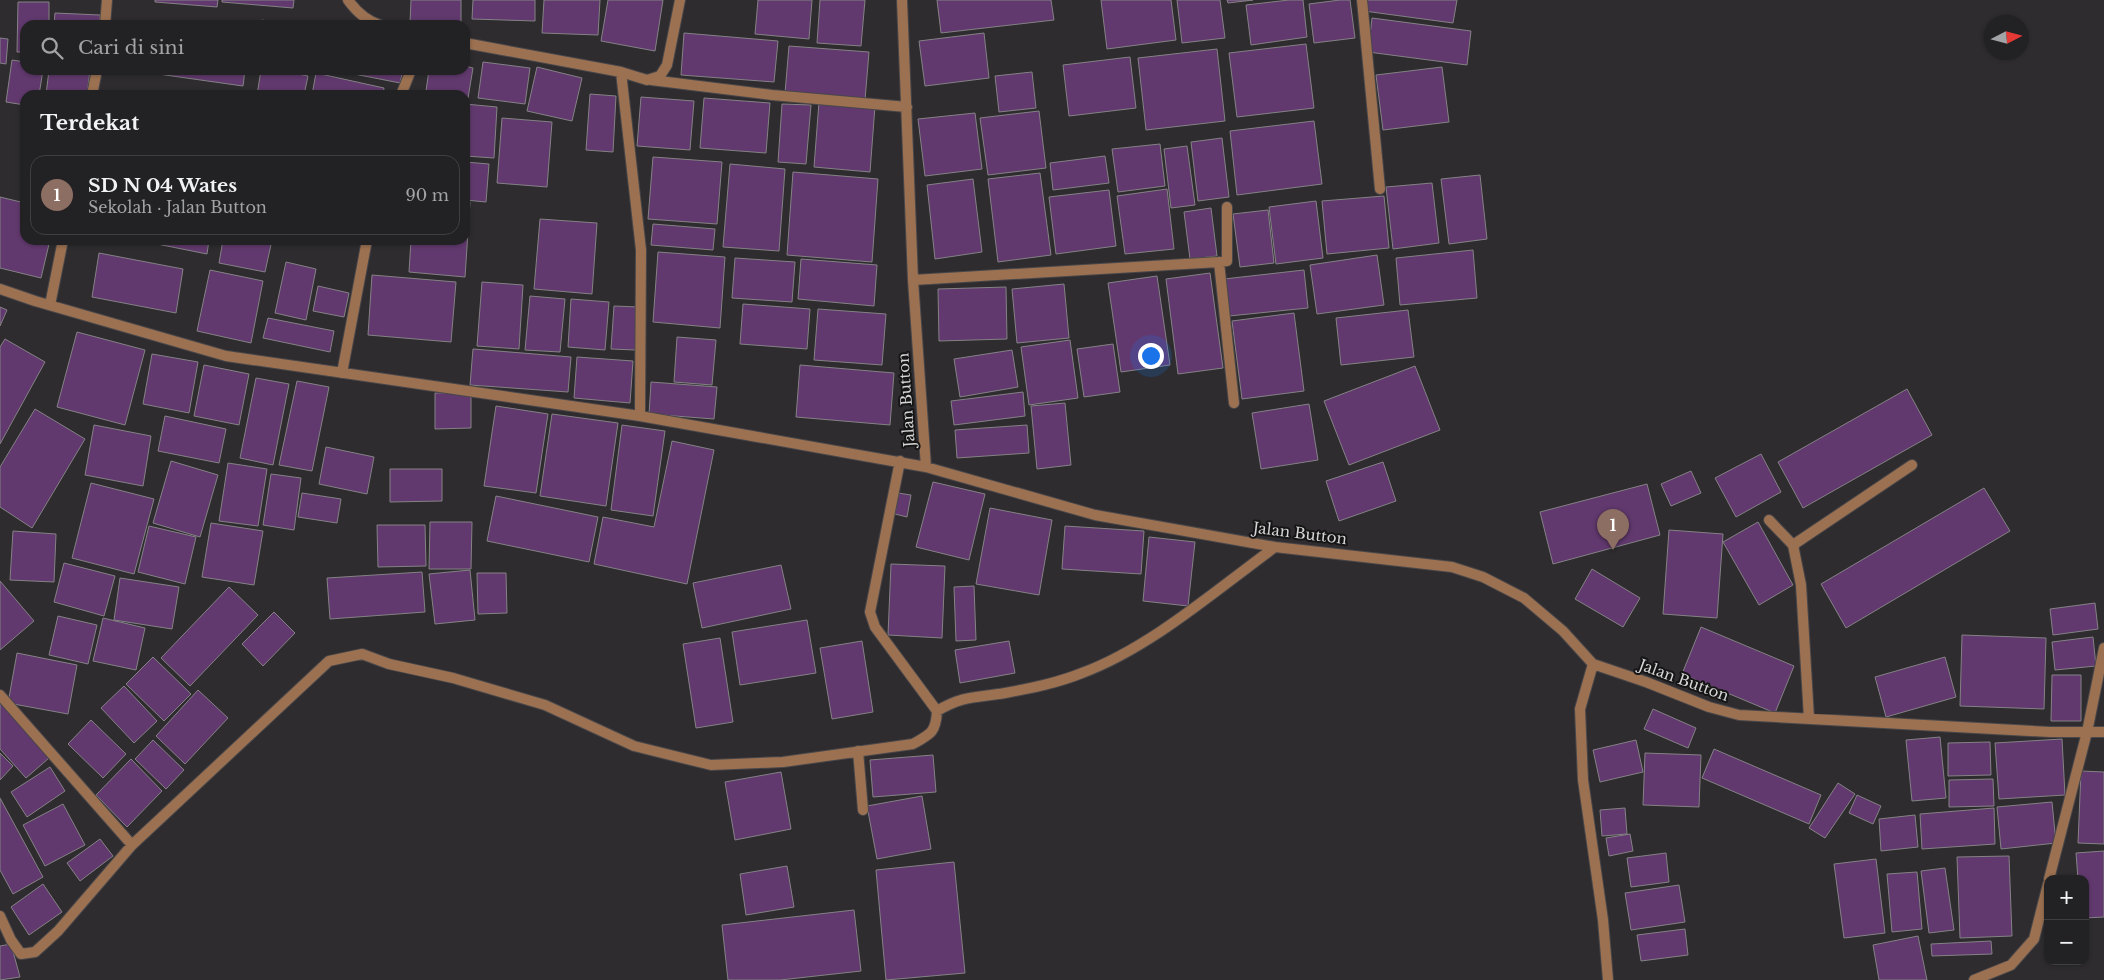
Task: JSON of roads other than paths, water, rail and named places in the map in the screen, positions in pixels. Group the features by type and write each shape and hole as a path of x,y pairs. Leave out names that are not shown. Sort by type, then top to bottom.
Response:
{"street":[{"path":"105,20 107,0"},
{"path":"348,0 355,10 370,20"},
{"path":"647,80 660,76 667,65 680,0"},
{"name":"Jalan Button","path":"902,0 913,280 926,467 1095,515 1275,547 1452,567 1483,577 1524,598 1563,631 1594,664 1646,682 1709,708 1738,715 2050,732 2104,732"},
{"path":"1362,0 1380,189"},
{"path":"470,44 621,72 647,80 772,95 907,107"},
{"path":"621,72 641,250 640,416"},
{"path":"93,90 96,75"},
{"path":"403,90 409,75"},
{"path":"913,280 1227,261 1227,207"},
{"path":"50,305 62,245"},
{"path":"342,373 366,245"},
{"path":"1219,262 1234,403"},
{"path":"0,289 226,356 640,416 926,467"},
{"path":"0,916 11,940 21,954 36,952 58,932 132,845 329,661 362,654 389,664 453,678 545,705 634,746 711,766 783,762 913,744 930,734 936,724 937,711 875,627 870,612 900,461"},
{"path":"1793,545 1912,465"},
{"path":"1769,520 1793,545 1800,585 1809,718"},
{"path":"937,711 953,701 968,697 1002,694 1052,684 1084,673 1133,649 1275,547"},
{"path":"2050,875 2087,732 2104,648"},
{"path":"1594,664 1580,709 1582,780 1603,920 1608,980"},
{"path":"0,695 132,845"},
{"path":"858,751 864,810"},
{"path":"1974,980 2011,965 2034,939 2044,900"}],"place":[{"name":"SD N 04 Wates","path":"1613,550"}]}
